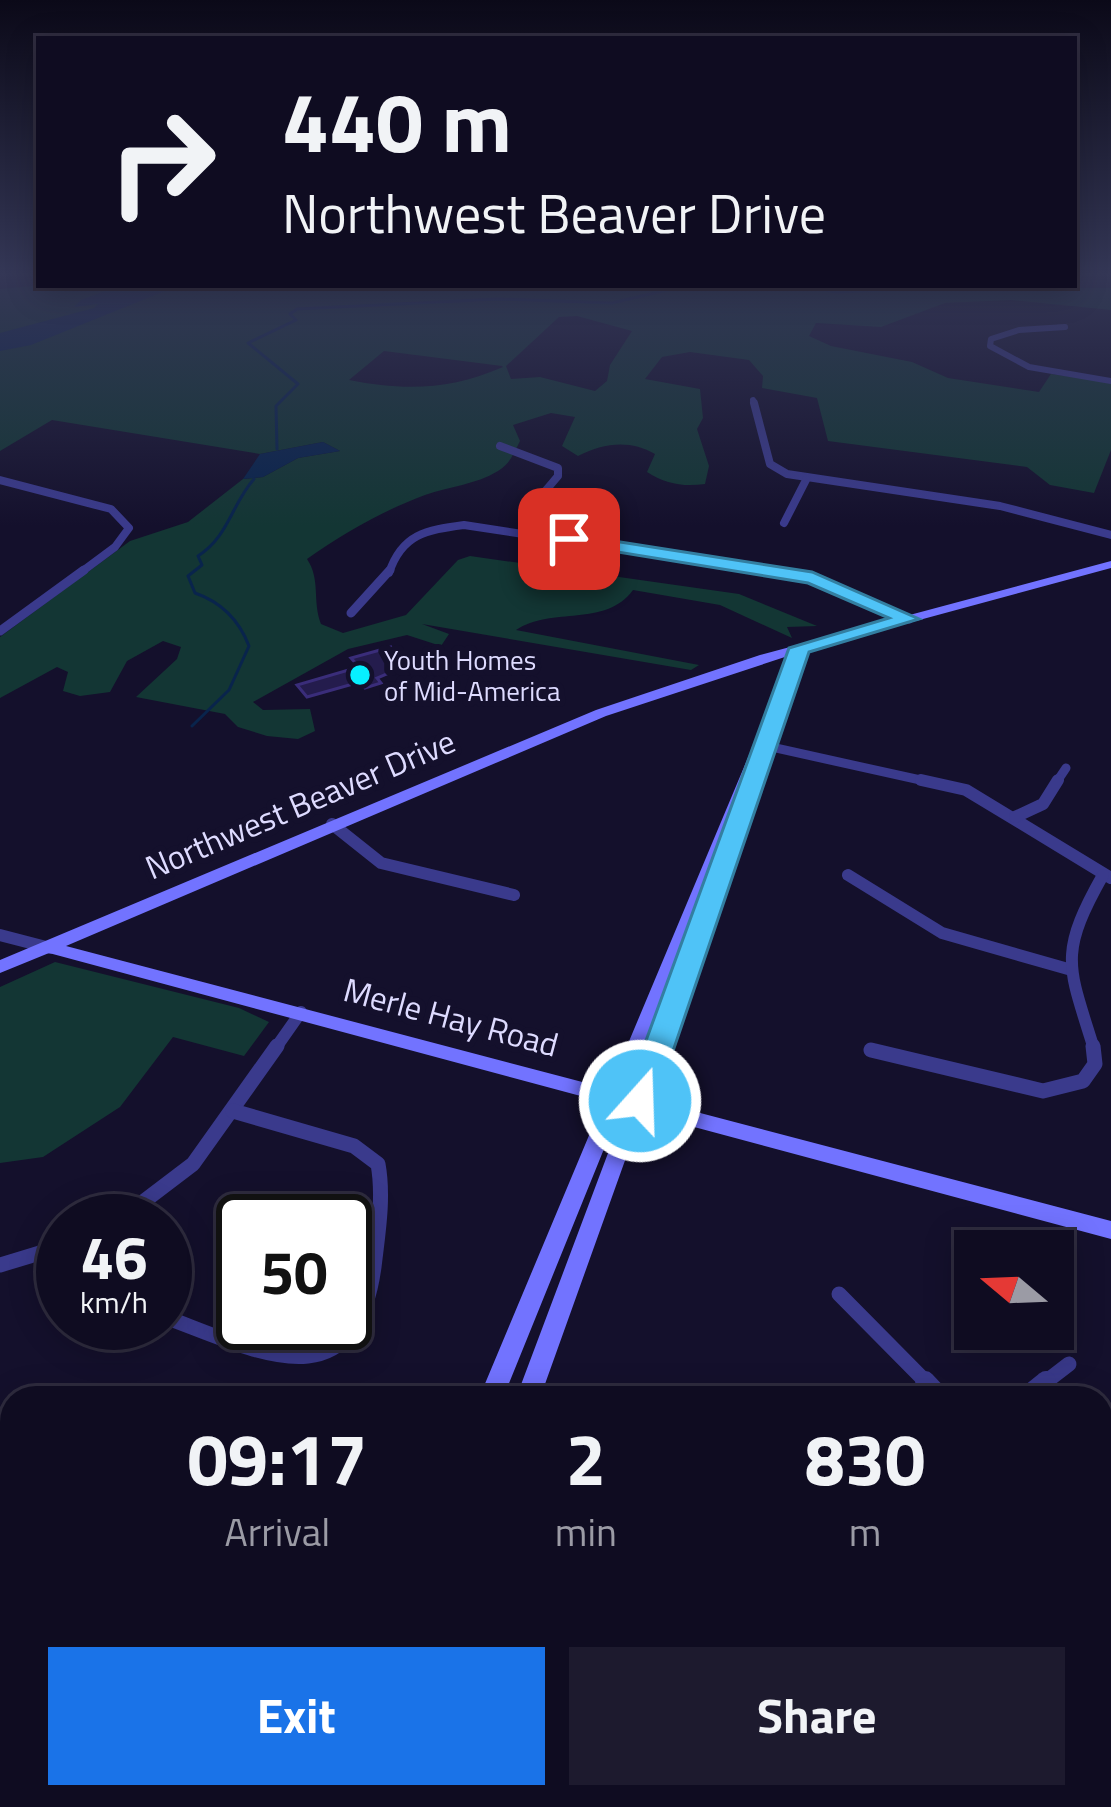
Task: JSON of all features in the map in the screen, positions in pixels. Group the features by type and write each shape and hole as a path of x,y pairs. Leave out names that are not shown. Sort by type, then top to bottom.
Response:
{"main road":[{"name":"Northwest Beaver Drive","path":"0,967 601,713 800,648 1111,564"},
{"path":"496,1386 800,648"},
{"path":"533,1386 640,1101 760,764 762,745"},
{"name":"Merle Hay Road","path":"51,948 1111,1230"}],"street":[{"path":"1011,357 1029,367 1111,381"},
{"path":"754,400 770,464 787,474 1000,506 1111,535"},
{"path":"500,446 558,468 558,476 536,502 522,532"},
{"path":"784,523 807,478"},
{"path":"0,480 119,514 128,528 115,547 0,632"},
{"path":"351,613 389,574 397,549 412,536 464,525 812,578 909,619"},
{"path":"762,745 950,784 1015,817 1107,876 1068,935 1068,969 1095,1053 1090,1073 1072,1087 1026,1088 872,1051"},
{"path":"1015,817 1043,804 1066,768"},
{"path":"332,824 381,863 514,895"},
{"path":"848,875 942,933 1068,969"},
{"path":"0,935 51,948"},
{"path":"154,1194 193,1164 301,1012"},
{"path":"192,1326 298,1359 328,1354 343,1345 354,1334 365,1309 382,1184 378,1164 353,1146 233,1111"},
{"path":"0,1265 36,1254"},
{"path":"838,1294 928,1386"},
{"path":"1041,1386 1070,1364"}],"green space":[{"path":"0,357 376,357 349,380 427,386 503,367 434,357 515,357 506,366 511,379 540,377 595,391 607,381 615,357 662,357 645,379 700,389 703,418 697,429 709,466 705,484 675,484 654,476 647,472 655,454 636,446 607,446 578,456 562,446 575,417 551,413 513,425 520,441 498,471 394,508 307,559 321,624 343,633 406,615 458,560 470,556 739,594 817,626 787,627 792,638 720,605 633,590 608,609 546,619 516,630 699,665 691,670 422,624 449,634 441,646 407,635 348,649 253,702 263,710 310,709 315,731 298,739 238,727 225,714 136,697 177,659 181,647 163,641 127,661 110,692 80,696 63,691 68,672 57,667 0,698 0,637 130,541 188,522 243,479 263,477 298,458 340,451 323,442 260,454 52,420 0,451"},
{"path":"729,357 888,357 948,378 1039,392 1051,374 1111,382 1111,450 1094,493 1050,485 1027,467 828,441 817,398 762,388 763,376 749,360"},
{"path":"55,962 239,1008 269,1022 244,1056 173,1037 120,1107 43,1157 0,1163 0,987"}],"water":[{"path":"323,442 340,451 298,458 263,477 243,479 260,454"}],"building":[{"name":"Youth Homes of Mid-America","path":"391,647 408,665 377,678 381,683 365,688 360,682 307,697 297,685 359,667 351,658"}],"waterway":[{"path":"265,357 298,384 276,406 277,449"},
{"path":"192,726 229,690 249,646 221,607 195,593 188,576 202,565 198,556 217,539 254,479"}],"place":[{"name":"Youth Homes of Mid-America","path":"360,675"}],"route":[{"path":"569,539 812,578 909,619 800,648 640,1101"}]}
